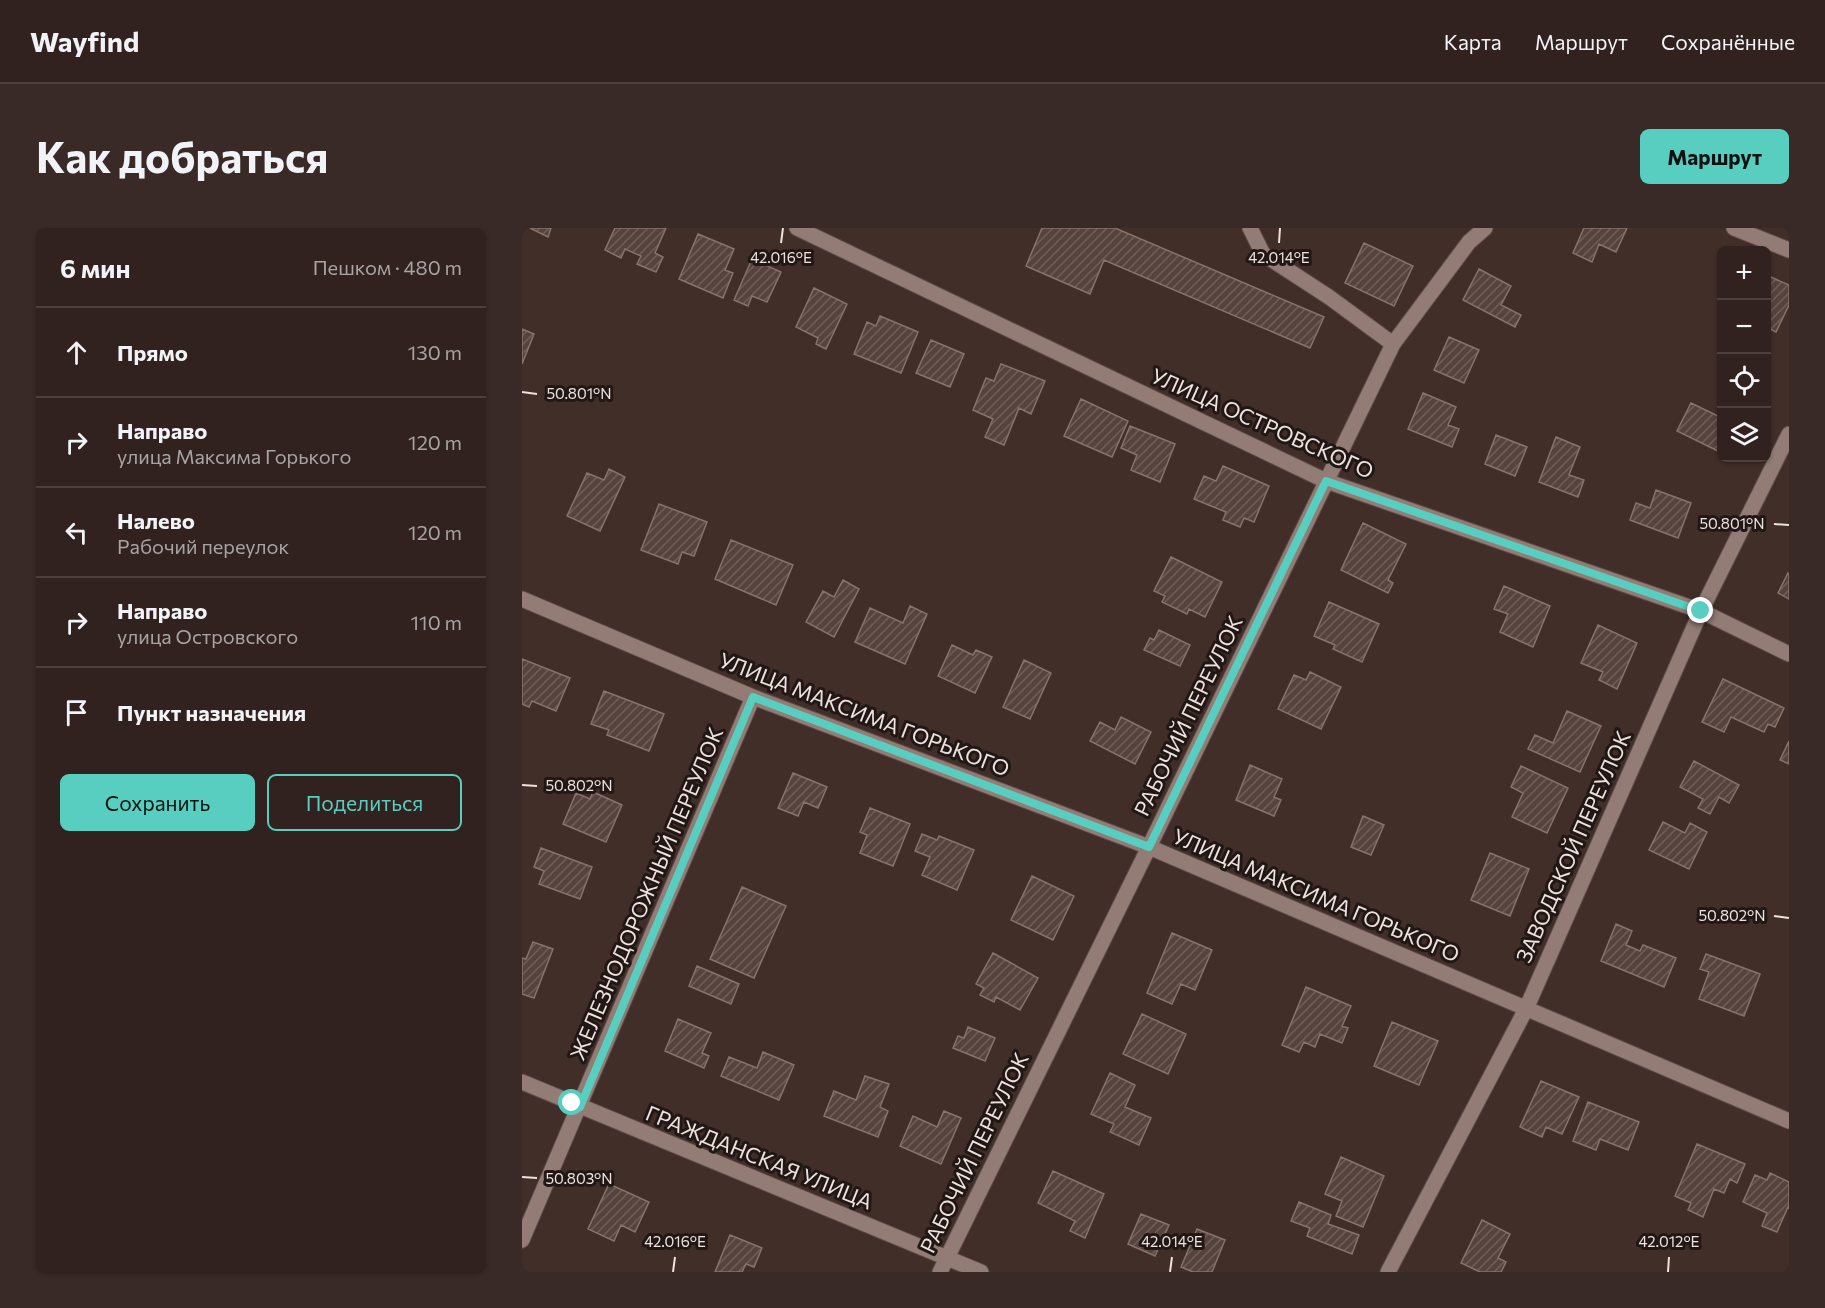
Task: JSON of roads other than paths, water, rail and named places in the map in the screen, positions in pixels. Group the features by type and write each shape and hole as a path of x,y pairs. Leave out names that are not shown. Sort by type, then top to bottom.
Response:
{"street":[{"name":"УЛИЦА ОСТРОВСКОГО","path":"797,228 1326,481 1701,611 1789,654"},
{"path":"1250,228 1263,254 1329,297 1393,344"},
{"name":"РАБОЧИЙ ПЕРЕУЛОК","path":"943,1265 1393,344 1469,242 1485,228"},
{"path":"1734,228 1789,250"},
{"name":"ЗАВОДСКОЙ ПЕРЕУЛОК","path":"1388,1272 1526,1009 1701,611 1789,435"},
{"name":"УЛИЦА МАКСИМА ГОРЬКОГО","path":"522,599 753,697 1149,847 1789,1121"},
{"name":"ЖЕЛЕЗНОДОРОЖНЫЙ ПЕРЕУЛОК","path":"522,1240 753,697"},
{"name":"ГРАЖДАНСКАЯ УЛИЦА","path":"522,1082 943,1265 981,1272"}]}
